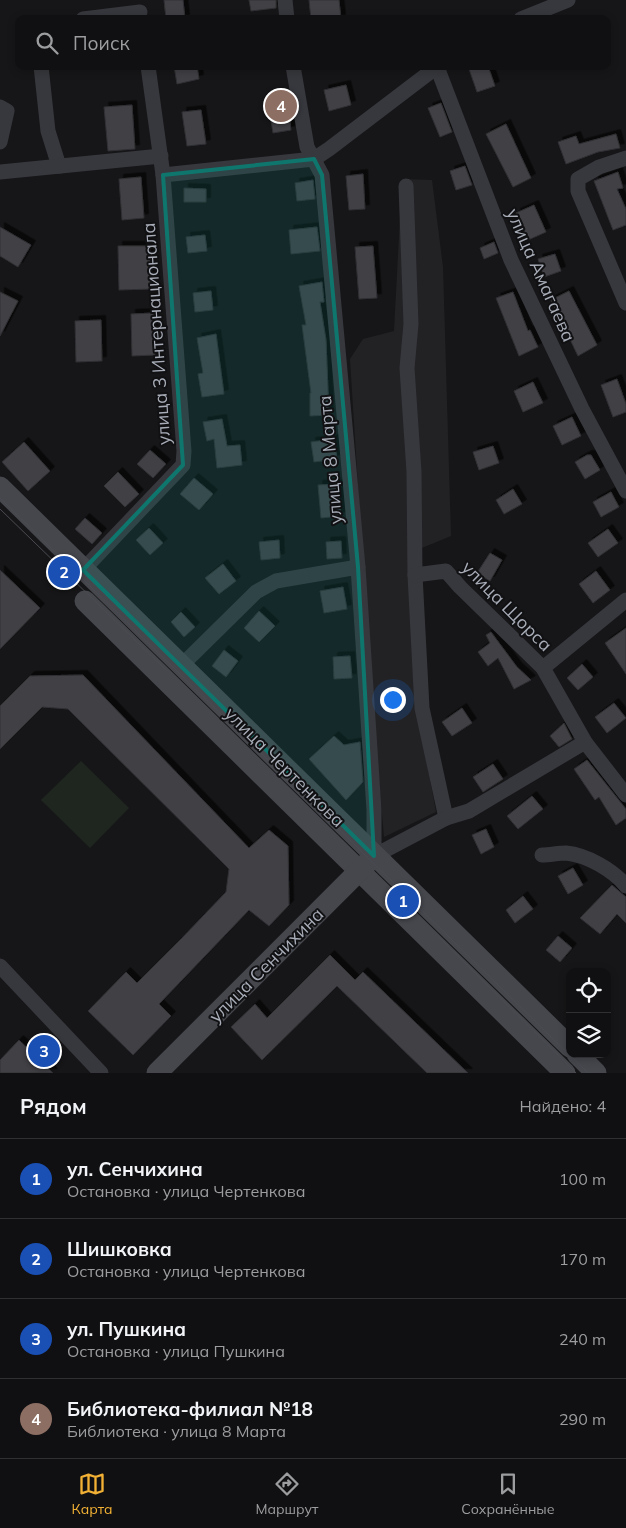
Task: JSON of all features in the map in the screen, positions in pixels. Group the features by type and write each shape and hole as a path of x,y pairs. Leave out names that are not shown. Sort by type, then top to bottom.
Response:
{"street":[{"path":"285,0 287,15"},
{"path":"533,7 568,0"},
{"path":"108,15 139,10"},
{"path":"41,70 48,131 58,166"},
{"name":"улица 3 Интернационала","path":"83,570 183,465 184,451 163,175 149,70"},
{"name":"улица 8 Марта","path":"295,70 307,147 322,175 358,567 374,810 374,856"},
{"path":"163,175 314,158 330,149 432,70"},
{"name":"улица Амагаева","path":"439,70 511,260 582,409 626,491"},
{"path":"0,107 7,111 0,142"},
{"path":"0,172 161,156"},
{"path":"626,158 599,167 578,179 578,191 626,303"},
{"path":"406,186 411,324 407,368 414,472 415,575 422,708 446,818"},
{"name":"улица Чертенкова","path":"0,487 566,1043"},
{"path":"182,665 256,592 263,588 276,581 358,567"},
{"name":"улица Щорса","path":"415,575 446,571 543,668 585,742 626,795"},
{"name":"улица Щорса","path":"543,668 626,600"},
{"path":"85,601 565,1073"},
{"path":"374,856 446,818 469,811 585,742"},
{"path":"542,855 566,853 597,864 617,876 626,886"},
{"name":"улица Сенчихина","path":"157,1073 374,856"},
{"path":"0,966 101,1073"},
{"path":"581,1058 596,1073"}],"highlighted area":[{"path":"314,159 322,175 358,567 374,856 83,570 183,465 163,175"}],"shaded area":[{"path":"402,179 432,180 443,267 451,536 412,552 418,713 436,812 384,837 370,677 350,359 363,339 394,331"},
{"path":"81,761 129,808 90,848 41,800"}],"building":[{"path":"164,0 183,0 185,15 166,15"},
{"path":"249,0 276,0 276,8 251,11"},
{"path":"309,0 339,0 341,15 311,15"},
{"path":"175,70 198,70 199,79 177,84"},
{"path":"469,70 489,70 495,86 477,92"},
{"path":"346,85 351,105 329,111 324,90"},
{"path":"287,99 291,130 273,133 268,102"},
{"path":"441,103 452,132 440,137 428,108"},
{"path":"132,105 135,149 108,151 104,107"},
{"path":"201,110 206,144 187,146 182,112"},
{"path":"506,124 531,178 513,187 486,134"},
{"path":"616,134 620,148 598,152 566,164 558,142 576,136 579,144"},
{"path":"465,166 472,185 456,190 450,171"},
{"path":"618,172 623,188 617,189 626,209 626,225 613,230 594,181"},
{"path":"363,174 365,209 349,210 346,176"},
{"path":"141,177 144,218 122,220 119,179"},
{"path":"313,180 315,199 297,201 295,183"},
{"path":"184,188 206,189 206,202 184,202"},
{"path":"534,205 546,232 528,240 516,213"},
{"path":"0,227 31,245 18,267 0,256"},
{"path":"317,227 320,251 291,254 289,230"},
{"path":"205,235 207,251 188,253 186,237"},
{"path":"494,242 498,253 484,259 480,248"},
{"path":"118,246 150,246 151,289 119,290"},
{"path":"373,246 377,298 359,299 355,247"},
{"path":"555,254 561,271 544,277 538,259"},
{"path":"322,282 324,302 320,302 326,340 329,415 310,416 311,393 302,325 306,325 299,286"},
{"path":"211,291 213,310 195,312 193,293"},
{"path":"569,291 597,345 578,356 551,300"},
{"path":"0,292 18,301 0,336"},
{"path":"513,292 528,331 530,330 538,347 519,356 496,298"},
{"path":"153,313 155,355 132,356 131,314"},
{"path":"101,320 102,361 76,362 75,321"},
{"path":"216,334 224,394 202,397 198,374 203,373 197,338"},
{"path":"617,379 626,404 626,412 613,417 601,385"},
{"path":"533,382 543,403 523,412 514,391"},
{"path":"572,417 581,436 562,445 553,426"},
{"path":"222,419 227,446 240,445 242,465 217,468 214,439 207,441 203,422"},
{"path":"334,439 337,459 314,462 311,442"},
{"path":"24,442 50,471 28,491 2,462"},
{"path":"493,446 499,463 479,470 473,452"},
{"path":"150,450 166,464 153,478 137,464"},
{"path":"587,455 591,455 600,470 585,479 575,462"},
{"path":"118,472 139,494 125,507 104,486"},
{"path":"194,478 213,494 199,510 180,494"},
{"path":"338,484 341,516 321,518 318,485"},
{"path":"513,489 522,504 504,514 496,500"},
{"path":"611,492 619,507 601,517 593,502"},
{"path":"85,518 102,533 92,544 75,529"},
{"path":"149,528 163,543 150,555 136,540"},
{"path":"608,529 618,543 598,557 588,543"},
{"path":"279,540 280,558 261,560 259,542"},
{"path":"341,541 342,558 327,559 326,542"},
{"path":"490,553 502,560 490,581 477,573"},
{"path":"223,564 236,581 219,594 205,578"},
{"path":"0,570 40,608 0,649"},
{"path":"596,571 610,590 593,603 579,584"},
{"path":"343,587 347,609 324,613 320,591"},
{"path":"259,611 275,626 259,642 244,628"},
{"path":"181,612 195,627 184,637 171,622"},
{"path":"626,628 626,674 605,643"},
{"path":"491,632 517,667 531,680 514,689 498,658 488,666 478,652 490,643 486,635"},
{"path":"224,650 238,661 226,677 212,666"},
{"path":"350,656 352,678 334,679 333,657"},
{"path":"582,664 593,677 578,690 567,678"},
{"path":"83,675 249,848 269,830 288,846 289,905 269,926 249,910 159,1004 171,1016 133,1055 88,1011 126,972 137,983 181,939 226,892 229,869 68,709 42,707 0,749 0,706 30,676"},
{"path":"614,703 626,718 607,733 595,717"},
{"path":"462,708 472,723 452,736 442,722"},
{"path":"564,723 572,739 559,747 550,736"},
{"path":"334,736 344,745 360,742 363,782 346,800 309,759"},
{"path":"587,760 626,809 626,818 616,825 599,797 595,800 574,769"},
{"path":"493,764 503,779 483,792 473,777"},
{"path":"532,796 543,809 518,829 507,816"},
{"path":"486,829 494,847 481,854 472,835"},
{"path":"573,868 583,885 568,894 558,876"},
{"path":"612,885 626,897 626,923 617,914 600,934 580,918"},
{"path":"523,896 533,909 515,923 506,910"},
{"path":"558,936 572,948 560,962 546,950"},
{"path":"330,955 355,980 363,972 468,1073 427,1073 337,986 262,1060 231,1027 255,1004 267,1018"},
{"path":"19,1040 53,1073 0,1073 0,1060"}],"tram line":[{"path":"0,498 588,1073"},
{"path":"0,509 167,671"},
{"path":"439,937 576,1073"}],"place":[{"name":"Библиотека-филиал №18","path":"281,106"},
{"name":"Шишковка","path":"64,572"},
{"name":"ул. Сенчихина","path":"403,901"},
{"name":"ул. Пушкина","path":"44,1051"}]}
